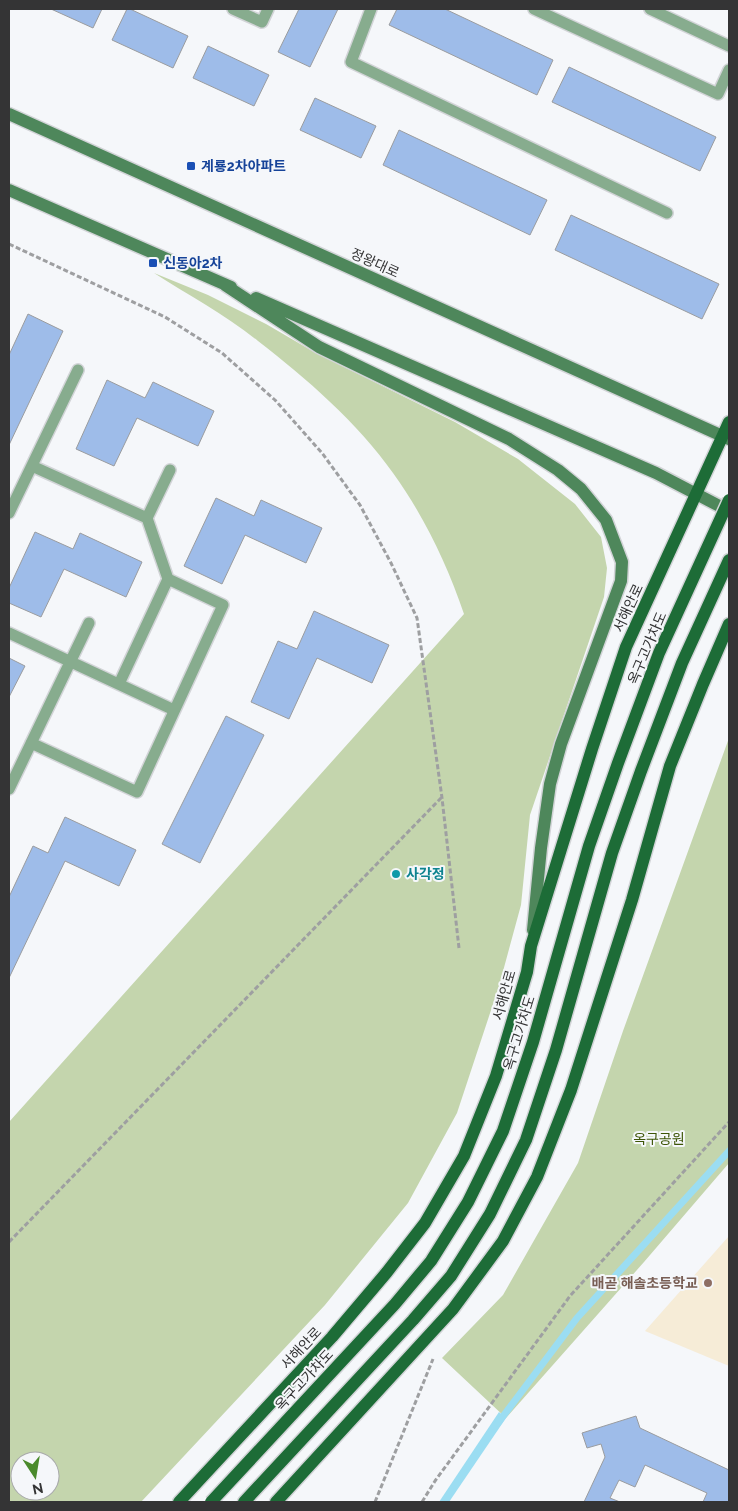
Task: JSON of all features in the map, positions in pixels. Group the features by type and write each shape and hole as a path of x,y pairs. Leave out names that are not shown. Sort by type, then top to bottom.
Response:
{"main road":[{"name":"서해안로","path":"179,1502 332,1337 387,1272 425,1222 464,1156 496,1076 527,972 531,946 626,648 696,495 726,438 729,422"},
{"name":"옥구고가차도","path":"211,1502 395,1304 431,1262 468,1202 503,1131 533,1042 589,846 659,653 729,500"},
{"path":"244,1502 413,1320 451,1276 490,1214 526,1140 562,1032 612,853 641,771 682,663 729,560"},
{"path":"276,1502 453,1309 503,1241 537,1177 571,1090 632,900 670,766 729,624"}],"street":[{"name":"정왕대로","path":"9,114 726,438"},
{"path":"9,190 656,473 729,511"},
{"path":"225,284 319,347 509,439 558,470 581,489 606,520 622,562 621,581 561,744 550,784 531,946"}],"lane":[{"path":"233,9 262,22 268,9"},
{"path":"371,9 351,62 667,213"},
{"path":"534,9 718,94 729,70"},
{"path":"650,9 729,46"},
{"path":"9,513 78,370"},
{"path":"32,466 147,518"},
{"path":"119,684 168,579 147,518 170,470"},
{"path":"31,743 137,792 223,605 168,579"},
{"path":"9,789 89,623"},
{"path":"9,633 174,710"}],"path":[{"path":"9,244 165,317 222,353 275,400 322,453 360,505 391,563 417,618 442,798 459,948"},
{"path":"9,1242 442,798"},
{"path":"422,1502 435,1481 570,1296 729,1122"},
{"path":"375,1502 434,1355"}],"shaded area":[{"name":"배곧 해솔초등학교","path":"729,1236 729,1366 645,1331"}],"green space":[{"path":"154,273 208,295 266,324 314,352 455,422 518,459 575,504 601,537 607,568 604,597 530,815 521,905 499,986 457,1113 408,1203 325,1305 141,1502 9,1502 9,1122 464,614 450,577 425,523 393,473 364,436 313,386 276,355 233,322"},
{"name":"옥구공원","path":"729,738 729,1163 506,1418 442,1358 503,1295 578,1163 623,1031"}],"water":[{"path":"499,1412 506,1418 449,1502 439,1502"}],"building":[{"path":"51,9 102,9 93,28"},
{"path":"127,9 188,36 173,68 112,40"},
{"path":"299,9 338,9 310,67 278,52"},
{"path":"397,9 445,9 553,60 537,95 389,25"},
{"path":"208,46 269,75 254,106 193,78"},
{"path":"569,67 716,137 700,171 552,102"},
{"path":"315,98 376,126 361,158 300,130"},
{"path":"399,130 547,200 530,235 383,165"},
{"path":"571,215 719,284 702,319 555,250"},
{"path":"28,314 63,331 9,445 9,355"},
{"path":"107,380 145,398 153,382 214,411 198,446 137,418 114,466 76,449"},
{"path":"216,498 254,516 261,500 322,528 306,563 245,535 222,584 184,566"},
{"path":"35,532 73,549 80,533 142,562 126,597 64,569 41,617 9,603 9,588"},
{"path":"314,611 389,645 372,683 317,658 289,719 251,702 278,641 297,649"},
{"path":"9,658 25,666 9,697"},
{"path":"226,716 264,735 200,863 162,844"},
{"path":"65,817 136,850 119,886 65,861 9,978 9,897 33,846 48,853"},
{"path":"636,1416 640,1428 729,1470 729,1502 703,1502 707,1493 645,1465 635,1487 619,1480 610,1498 620,1502 584,1502 605,1457 601,1444 587,1448 582,1433"}],"waterway":[{"path":"498,1423 577,1318 729,1151"}],"place":[{"name":"계룡2차아파트","path":"191,166"},
{"name":"신동아2차","path":"153,263"},
{"name":"사각정","path":"396,874"},
{"name":"배곧 해솔초등학교","path":"708,1283"}]}
